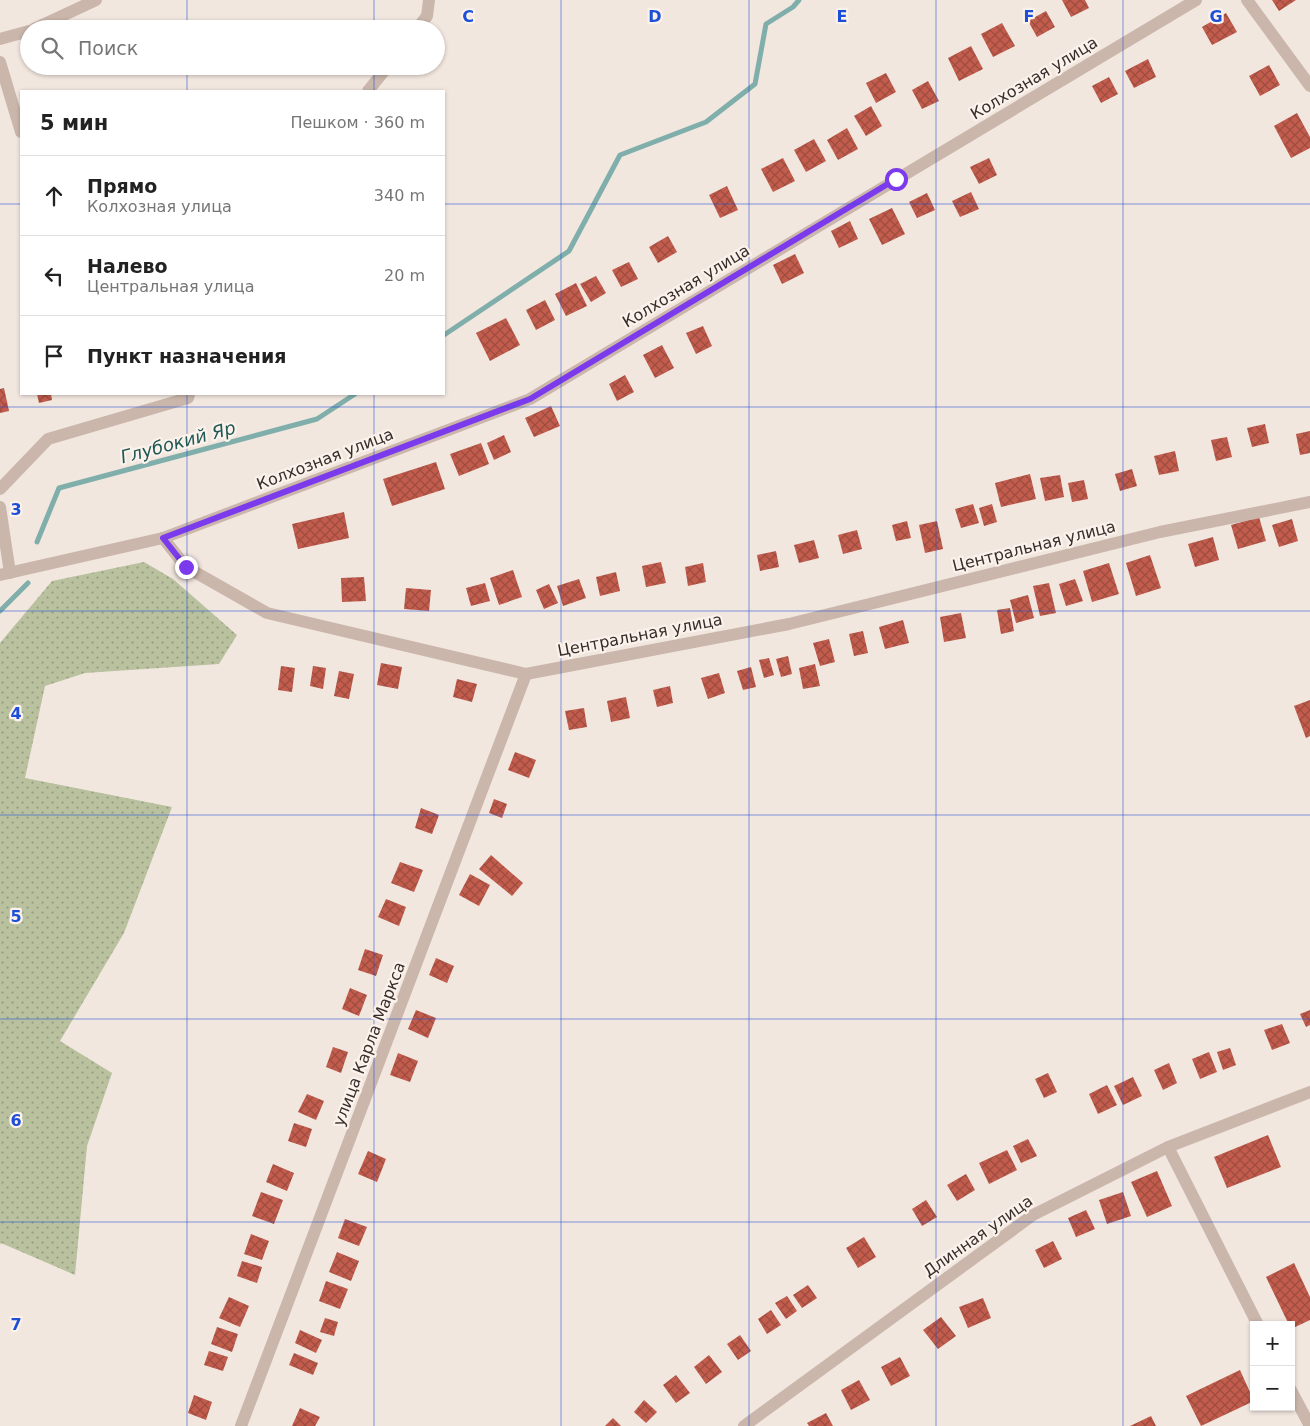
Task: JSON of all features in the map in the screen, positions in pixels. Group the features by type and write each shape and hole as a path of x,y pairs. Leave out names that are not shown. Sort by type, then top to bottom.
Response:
{"street":[{"path":"53,20 96,0"},
{"path":"424,20 427,16 430,0"},
{"name":"Колхозная улица","path":"163,538 530,399 1196,0"},
{"path":"1247,0 1310,86"},
{"path":"0,40 20,34"},
{"path":"0,62 20,129"},
{"path":"369,90 381,75"},
{"path":"0,489 48,438 188,398 189,395"},
{"name":"Центральная улица","path":"163,538 186,567 267,613 526,674 788,624 1160,532 1310,502"},
{"path":"0,507 5,574 163,538"},
{"name":"улица Карла Маркса","path":"241,1426 526,674"},
{"name":"Длинная улица","path":"744,1426 1033,1215 1168,1147 1310,1092"},
{"path":"1168,1147 1256,1321"},
{"path":"1295,1398 1310,1426"}],"green space":[{"path":"144,562 173,579 237,635 219,664 85,673 45,686 25,778 172,807 124,933 60,1041 112,1073 87,1146 75,1275 1,1243 0,1245 0,643 52,581"}],"building":[{"path":"1062,0 1085,0 1089,8 1071,17"},
{"path":"1272,0 1296,0 1279,11"},
{"path":"1046,11 1055,27 1037,37 1028,21"},
{"path":"1226,13 1237,32 1212,45 1202,27"},
{"path":"1002,23 1015,46 993,57 981,34"},
{"path":"971,46 983,69 959,81 948,58"},
{"path":"1148,59 1156,77 1134,88 1125,71"},
{"path":"1269,65 1280,85 1260,96 1249,76"},
{"path":"886,73 896,92 876,103 866,83"},
{"path":"1109,77 1118,94 1101,103 1092,86"},
{"path":"928,81 939,101 922,109 912,90"},
{"path":"871,106 882,126 866,136 854,116"},
{"path":"1297,113 1310,137 1310,148 1291,158 1274,126"},
{"path":"847,128 858,149 838,160 827,140"},
{"path":"814,139 826,161 806,172 794,150"},
{"path":"783,158 795,181 773,192 761,169"},
{"path":"989,158 997,175 979,184 970,167"},
{"path":"727,186 738,210 720,218 709,195"},
{"path":"971,192 979,209 960,217 952,201"},
{"path":"927,193 935,210 917,218 909,202"},
{"path":"892,208 905,234 882,245 869,219"},
{"path":"850,221 858,239 839,248 831,231"},
{"path":"668,236 677,252 658,263 649,247"},
{"path":"795,254 804,273 782,284 773,265"},
{"path":"629,262 638,279 621,287 612,270"},
{"path":"596,276 606,293 591,302 580,284"},
{"path":"576,283 587,306 566,316 555,294"},
{"path":"545,300 555,320 536,330 526,310"},
{"path":"506,318 520,345 490,361 476,333"},
{"path":"703,326 712,346 696,354 686,333"},
{"path":"662,345 674,368 655,378 643,355"},
{"path":"625,375 634,392 617,401 609,384"},
{"path":"4,388 9,411 0,413 0,389"},
{"path":"37,395 51,395 52,400 39,403"},
{"path":"551,406 560,426 534,437 525,418"},
{"path":"1265,424 1269,443 1252,447 1247,428"},
{"path":"1310,431 1310,453 1300,455 1296,434"},
{"path":"504,435 511,452 494,460 487,443"},
{"path":"1227,437 1232,457 1216,461 1211,440"},
{"path":"481,443 489,464 459,476 450,454"},
{"path":"1175,451 1179,471 1159,475 1154,456"},
{"path":"436,462 445,489 392,506 383,479"},
{"path":"1132,469 1137,486 1120,491 1115,474"},
{"path":"1030,474 1036,499 1001,507 995,483"},
{"path":"1060,475 1064,497 1045,501 1040,478"},
{"path":"1084,480 1088,499 1072,502 1068,483"},
{"path":"973,504 979,523 961,528 955,509"},
{"path":"992,504 997,522 984,526 979,508"},
{"path":"344,512 349,538 298,549 292,524"},
{"path":"1259,517 1266,541 1238,549 1231,525"},
{"path":"1292,519 1298,541 1279,547 1272,525"},
{"path":"907,521 911,538 896,541 892,525"},
{"path":"937,521 943,549 925,553 919,525"},
{"path":"857,530 862,549 843,554 838,535"},
{"path":"1213,537 1219,560 1195,567 1188,544"},
{"path":"814,540 819,558 799,563 794,545"},
{"path":"776,551 779,567 760,571 757,555"},
{"path":"1150,555 1161,588 1136,596 1126,563"},
{"path":"661,562 666,583 646,587 642,566"},
{"path":"703,563 706,582 688,586 685,567"},
{"path":"1109,563 1119,594 1092,602 1083,571"},
{"path":"513,570 522,597 499,605 490,578"},
{"path":"616,572 620,591 600,596 596,577"},
{"path":"364,577 366,601 342,602 341,578"},
{"path":"579,579 586,598 563,606 557,586"},
{"path":"1075,579 1083,601 1066,606 1059,584"},
{"path":"485,583 490,601 471,606 466,588"},
{"path":"1049,583 1056,613 1040,616 1033,586"},
{"path":"549,584 558,603 544,609 536,590"},
{"path":"406,588 431,590 429,611 404,609"},
{"path":"1028,595 1034,618 1016,623 1010,600"},
{"path":"1010,608 1014,631 1001,634 997,610"},
{"path":"961,613 966,638 944,642 940,617"},
{"path":"903,620 909,643 885,649 879,627"},
{"path":"863,631 868,653 854,656 849,634"},
{"path":"829,639 835,662 820,666 813,643"},
{"path":"788,656 792,674 781,677 776,659"},
{"path":"769,658 774,675 764,678 759,660"},
{"path":"381,663 402,667 398,689 377,685"},
{"path":"815,664 820,686 803,689 799,668"},
{"path":"281,666 295,668 292,692 278,690"},
{"path":"313,666 326,668 323,689 310,686"},
{"path":"751,667 756,687 743,690 737,671"},
{"path":"339,671 354,674 349,699 334,696"},
{"path":"719,673 725,693 708,699 701,678"},
{"path":"457,679 477,684 472,702 453,697"},
{"path":"670,686 673,703 657,707 653,690"},
{"path":"626,697 630,718 611,722 607,701"},
{"path":"1310,700 1310,736 1306,738 1294,706"},
{"path":"584,708 587,727 569,730 565,711"},
{"path":"515,752 536,760 529,778 508,770"},
{"path":"494,799 507,804 502,818 489,813"},
{"path":"421,808 439,815 432,834 415,828"},
{"path":"491,855 523,883 512,896 479,869"},
{"path":"400,862 423,870 414,892 391,883"},
{"path":"470,874 490,885 479,906 459,895"},
{"path":"386,899 406,907 399,926 378,917"},
{"path":"365,949 383,955 376,976 358,970"},
{"path":"436,958 454,966 447,983 429,975"},
{"path":"350,988 367,995 359,1016 342,1009"},
{"path":"416,1010 436,1018 428,1038 408,1029"},
{"path":"1310,1010 1310,1025 1306,1027 1300,1014"},
{"path":"1282,1024 1290,1043 1272,1050 1264,1030"},
{"path":"333,1047 348,1052 341,1073 326,1067"},
{"path":"1230,1048 1236,1065 1223,1070 1217,1052"},
{"path":"1209,1052 1217,1072 1200,1079 1192,1059"},
{"path":"398,1053 418,1061 410,1082 390,1075"},
{"path":"1169,1063 1177,1083 1163,1090 1154,1070"},
{"path":"1048,1073 1057,1092 1044,1098 1035,1079"},
{"path":"1133,1077 1142,1096 1123,1105 1114,1086"},
{"path":"1107,1085 1117,1105 1098,1114 1089,1094"},
{"path":"307,1094 324,1101 316,1120 298,1112"},
{"path":"294,1123 312,1129 306,1147 288,1141"},
{"path":"1268,1135 1281,1167 1227,1188 1214,1157"},
{"path":"1028,1139 1037,1156 1021,1163 1013,1146"},
{"path":"1007,1150 1017,1170 989,1184 979,1163"},
{"path":"368,1151 386,1159 377,1182 358,1174"},
{"path":"273,1164 294,1173 287,1191 266,1182"},
{"path":"1157,1171 1172,1206 1147,1217 1131,1182"},
{"path":"966,1174 975,1190 957,1201 947,1185"},
{"path":"261,1192 283,1200 274,1224 252,1216"},
{"path":"1123,1192 1131,1216 1107,1224 1099,1200"},
{"path":"926,1200 937,1217 922,1226 912,1209"},
{"path":"1086,1210 1095,1229 1076,1237 1068,1218"},
{"path":"345,1219 367,1227 359,1246 338,1238"},
{"path":"251,1234 269,1241 262,1260 244,1254"},
{"path":"864,1237 876,1257 858,1268 846,1248"},
{"path":"1053,1241 1062,1259 1044,1268 1035,1250"},
{"path":"337,1252 359,1261 351,1281 329,1272"},
{"path":"242,1261 262,1267 257,1283 237,1276"},
{"path":"1294,1263 1310,1297 1310,1320 1295,1327 1295,1321 1287,1321 1266,1277"},
{"path":"326,1281 348,1289 340,1309 319,1301"},
{"path":"808,1285 817,1298 802,1308 793,1295"},
{"path":"787,1296 797,1311 786,1319 775,1303"},
{"path":"229,1297 249,1306 240,1327 219,1318"},
{"path":"983,1298 991,1318 968,1328 959,1307"},
{"path":"771,1310 781,1325 767,1334 758,1319"},
{"path":"941,1317 956,1336 938,1349 923,1330"},
{"path":"325,1318 338,1322 334,1336 320,1332"},
{"path":"217,1327 238,1334 232,1352 211,1344"},
{"path":"300,1330 322,1340 316,1353 295,1343"},
{"path":"740,1335 751,1351 738,1360 727,1344"},
{"path":"209,1351 228,1357 223,1371 204,1365"},
{"path":"294,1353 318,1363 313,1375 289,1365"},
{"path":"709,1355 722,1372 706,1384 694,1367"},
{"path":"900,1357 910,1376 891,1386 881,1367"},
{"path":"1240,1370 1250,1392 1250,1403 1201,1426 1186,1396"},
{"path":"676,1375 690,1393 676,1403 663,1385"},
{"path":"859,1380 870,1400 851,1410 841,1390"},
{"path":"194,1395 212,1402 206,1420 188,1413"},
{"path":"644,1400 657,1412 646,1423 634,1412"},
{"path":"300,1408 320,1417 315,1426 292,1426"},
{"path":"826,1413 833,1426 809,1426 807,1423"},
{"path":"1151,1416 1156,1426 1130,1426"},
{"path":"613,1418 621,1426 605,1426"}],"waterway":[{"name":"Глубокий Яр","path":"445,334 569,251 620,155 706,122 755,84 766,24 793,7 799,0"},
{"name":"Глубокий Яр","path":"37,542 59,488 317,419 353,395"},
{"name":"Глубокий Яр","path":"0,611 28,583"}],"route":[{"path":"186,567 163,538 530,399 896,179"}]}
